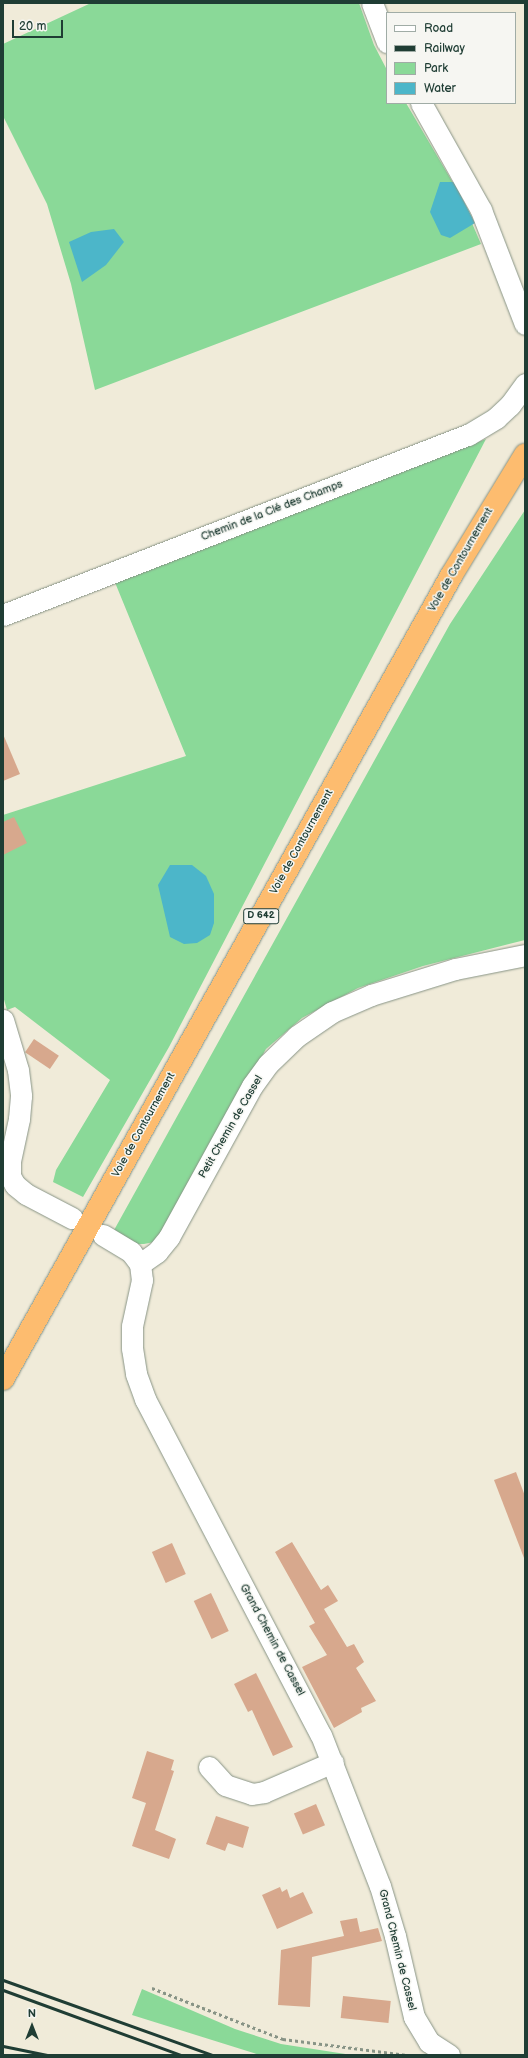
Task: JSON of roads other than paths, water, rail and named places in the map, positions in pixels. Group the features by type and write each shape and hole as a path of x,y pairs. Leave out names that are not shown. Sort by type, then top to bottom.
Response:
{"highway":[{"name":"Voie de Contournement","path":"3,1379 451,576 525,455"}],"street":[{"path":"372,3 386,39"},
{"path":"422,104 481,210 525,324"},
{"name":"Chemin de la Clé des Champs","path":"3,615 468,435 496,418 510,405 525,384"},
{"name":"Petit Chemin de Cassel","path":"140,1264 157,1252 169,1237 252,1086 268,1064 297,1036 332,1012 371,995 455,969 525,955"},
{"path":"3,1020 18,1070 21,1096 19,1119 10,1161 10,1176 15,1185 26,1194 72,1218"},
{"path":"103,1236 131,1252 140,1264"},
{"name":"Grand Chemin de Cassel","path":"140,1264 142,1280 131,1337 132,1360 140,1387 177,1463 306,1704 333,1762 382,1892 414,2017 429,2042 449,2055"},
{"path":"209,1767 225,1785 252,1794 264,1792 333,1762"}],"water":[{"path":"440,182 454,182 475,223 450,238 441,235 430,212"},
{"path":"114,229 124,242 106,265 82,282 69,242 91,232"},
{"path":"170,865 192,865 206,876 214,894 214,923 210,935 197,943 184,944 170,937 158,885"}],"railway":[{"path":"3,1980 212,2055"},
{"path":"3,1990 181,2055"},
{"path":"3,2046 47,2055"}]}
